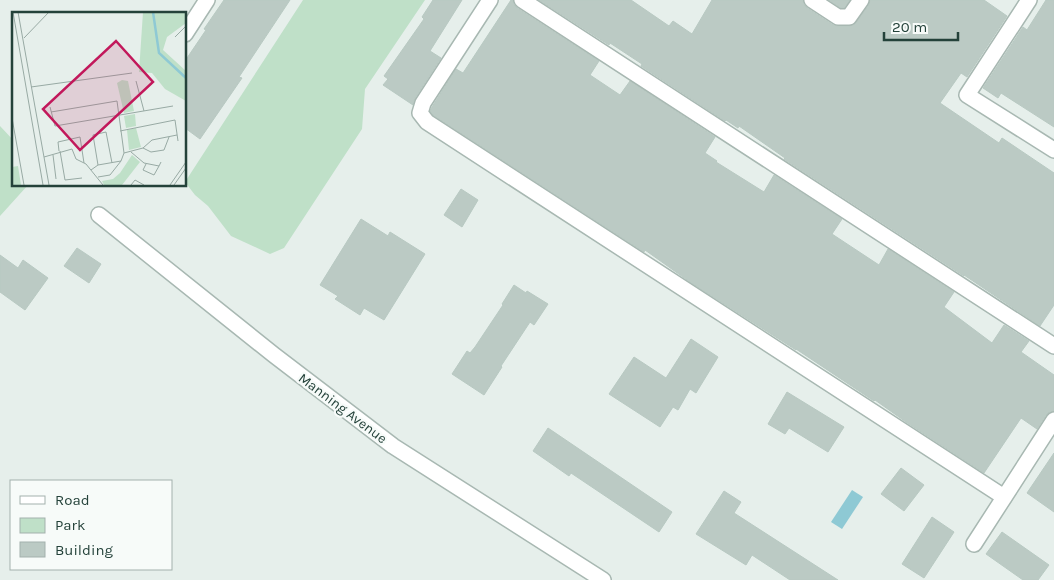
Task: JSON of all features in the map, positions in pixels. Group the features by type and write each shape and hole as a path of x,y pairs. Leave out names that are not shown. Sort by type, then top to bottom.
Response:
{"street":[{"path":"186,32 207,0"},
{"path":"490,0 423,103 420,113 426,122 1004,497"},
{"path":"522,0 1054,346"},
{"path":"812,0 838,17 849,17 861,0"},
{"path":"1029,0 967,95 1054,150"},
{"name":"Manning Avenue","path":"99,215 274,355 393,446 603,580"},
{"path":"974,544 1054,420"}],"green space":[{"path":"303,0 425,0 365,89 362,129 284,248 270,254 231,236 208,206 195,195 186,180"},
{"path":"0,126 12,139 12,186 27,186 0,216"}],"water":[{"path":"852,490 863,497 842,529 831,522"}],"building":[{"path":"224,0 290,0 239,77 242,78 200,139 186,129 186,60 206,30 204,29"},
{"path":"433,0 462,0 430,51 441,58 415,98 413,105 383,85 388,79 384,76 424,19 422,17"},
{"path":"511,0 513,0 517,8 599,61 590,75 620,95 630,81 715,137 705,153 716,162 764,192 774,175 842,219 832,234 879,265 888,249 954,292 944,307 992,343 1004,325 1029,341 1021,352 1054,375 1054,411 1046,415 1037,429 1021,418 984,473 875,400 690,282 645,250 644,252 433,115 430,111 432,107 456,69 463,73"},
{"path":"539,0 631,0 669,26 673,21 692,34 712,0 803,0 807,8 833,25 849,26 854,25 869,5 870,0 984,0 1007,16 967,77 961,73 940,103 999,143 1002,138 1054,173 1054,305 1040,326 784,159 739,126 738,128 725,121 641,66 642,64 610,43 609,45"},
{"path":"829,0 850,0 844,8 841,8"},
{"path":"1046,0 1054,0 1054,127 1001,93 998,98 983,88 1023,27 1027,30"},
{"path":"461,189 478,200 462,227 444,215"},
{"path":"361,219 388,236 390,232 425,254 384,320 364,308 360,315 335,299 338,296 320,285"},
{"path":"77,248 101,264 89,283 64,266"},
{"path":"0,255 18,268 23,260 48,278 25,310 0,292"},
{"path":"514,285 548,304 534,325 530,322 484,395 452,374 467,351 470,353 475,347"},
{"path":"691,339 718,357 696,393 690,389 678,410 673,407 660,427 609,394 634,357 666,378"},
{"path":"787,392 844,427 828,452 789,428 785,434 768,424"},
{"path":"548,428 672,512 659,532 571,473 569,476 533,451"},
{"path":"1054,453 1054,512 1027,493"},
{"path":"901,468 924,485 904,511 881,494"},
{"path":"724,491 741,502 734,513 838,580 790,580 752,555 746,565 696,534"},
{"path":"932,517 954,532 924,578 902,564"},
{"path":"1002,532 1049,565 1038,580 1023,580 986,554"}]}
